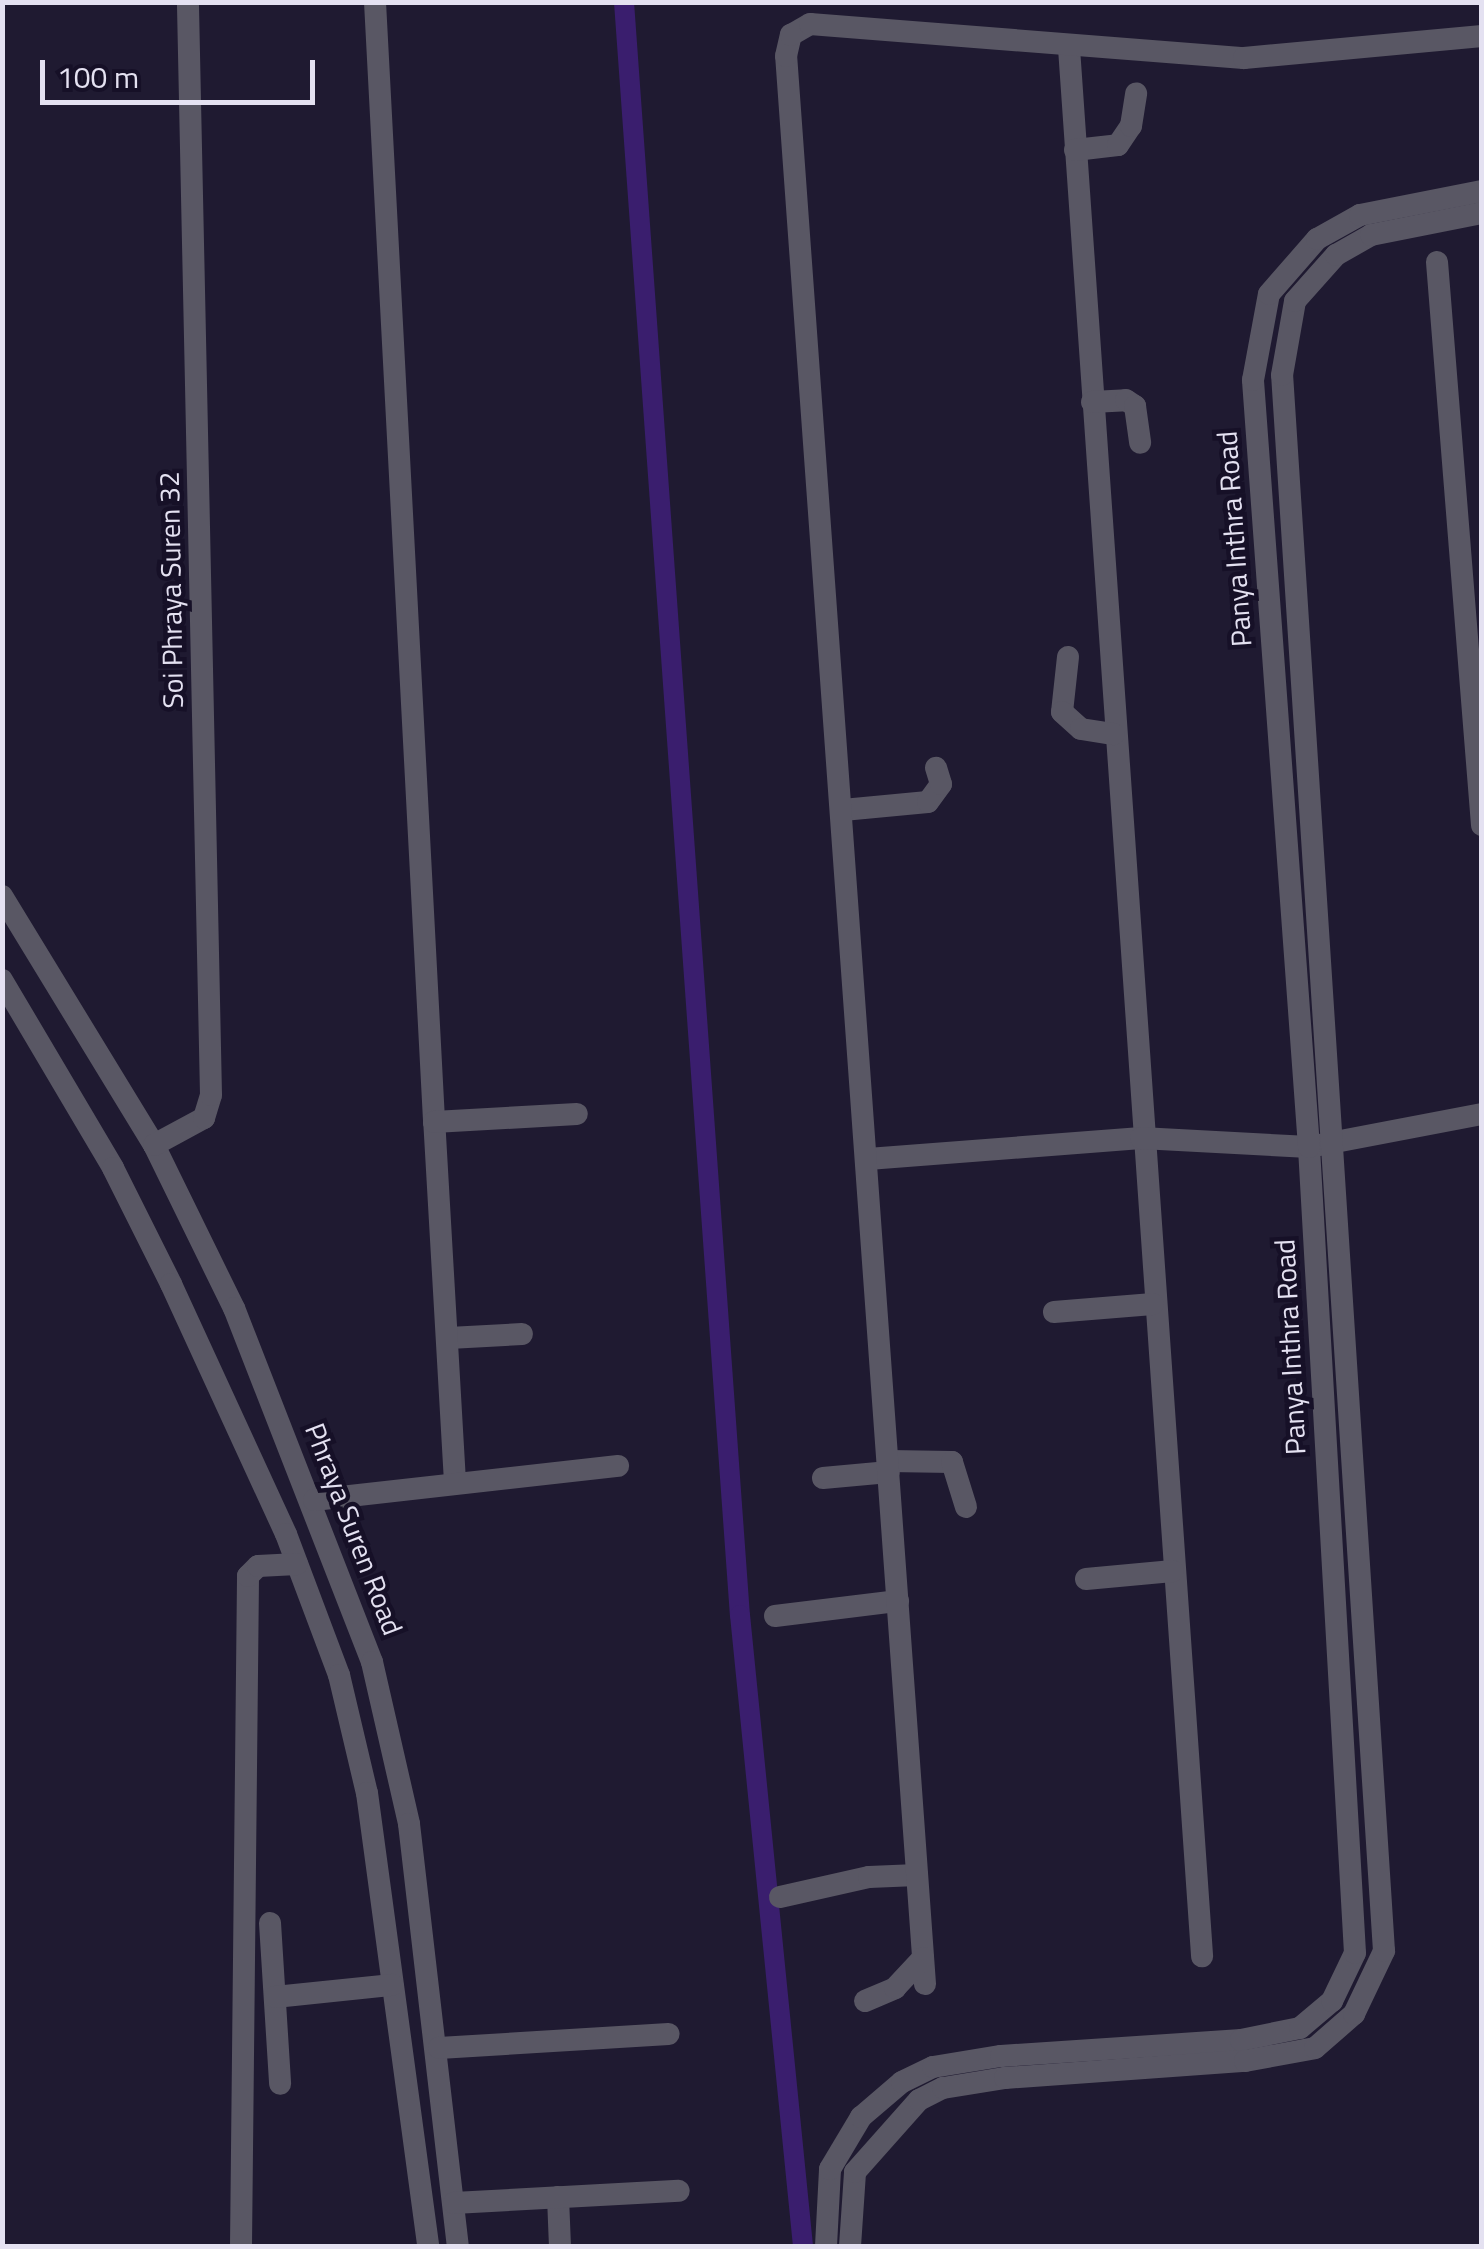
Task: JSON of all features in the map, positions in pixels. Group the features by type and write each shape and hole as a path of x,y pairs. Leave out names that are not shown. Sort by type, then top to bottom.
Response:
{"street":[{"name":"Soi Phraya Suren 32","path":"154,1145 204,1118 212,1095 188,2"},
{"path":"375,2 455,1482"},
{"path":"925,1984 788,75 791,35 810,24 1068,48 1244,58 1482,36"},
{"path":"1068,48 1141,1138 1202,1956"},
{"path":"1076,150 1118,145 1131,126 1136,93"},
{"name":"Panya Inthra Road","path":"826,2246 830,2169 840,2146 861,2117 902,2082 934,2067 1001,2056 1275,2036 1300,2028 1347,1978 1355,1953 1308,1147 1253,380 1258,328 1270,294 1318,239 1360,215 1482,190"},
{"name":"Panya Inthra Road","path":"850,2246 855,2172 919,2100 943,2088 1006,2078 1281,2057 1314,2048 1354,2014 1374,1984 1384,1951 1282,375 1286,328 1295,301 1336,255 1371,235 1482,213"},
{"path":"1437,262 1473,605 1482,825"},
{"path":"1092,402 1126,400 1134,406 1140,444"},
{"path":"1068,658 1062,712 1081,728 1114,734"},
{"path":"842,810 928,802 938,795 936,768"},
{"name":"Phraya Suren Road","path":"2,896 154,1145 234,1308 314,1500 372,1662 408,1824 438,2048 458,2246"},
{"path":"2,980 138,1218 297,1564 339,1676 367,1793 428,2246"},
{"path":"434,1122 577,1114"},
{"path":"868,1159 1141,1138 1308,1147 1482,1114"},
{"path":"1054,1312 1153,1304"},
{"path":"449,1338 522,1334"},
{"path":"824,1478 889,1466 952,1462 966,1507"},
{"path":"314,1500 618,1466"},
{"path":"240,2246 248,1576 258,1566 297,1564"},
{"path":"1086,1579 1173,1571"},
{"path":"776,1616 898,1601"},
{"path":"780,1897 869,1877 917,1875"},
{"path":"270,1923 280,2084"},
{"path":"865,2001 895,1988 923,1958"},
{"path":"274,1998 392,1985"},
{"path":"438,2048 670,2034"},
{"path":"454,2203 679,2191"},
{"path":"558,2197 560,2246"}],"waterway":[{"path":"624,2 740,1615 803,2246"}]}
